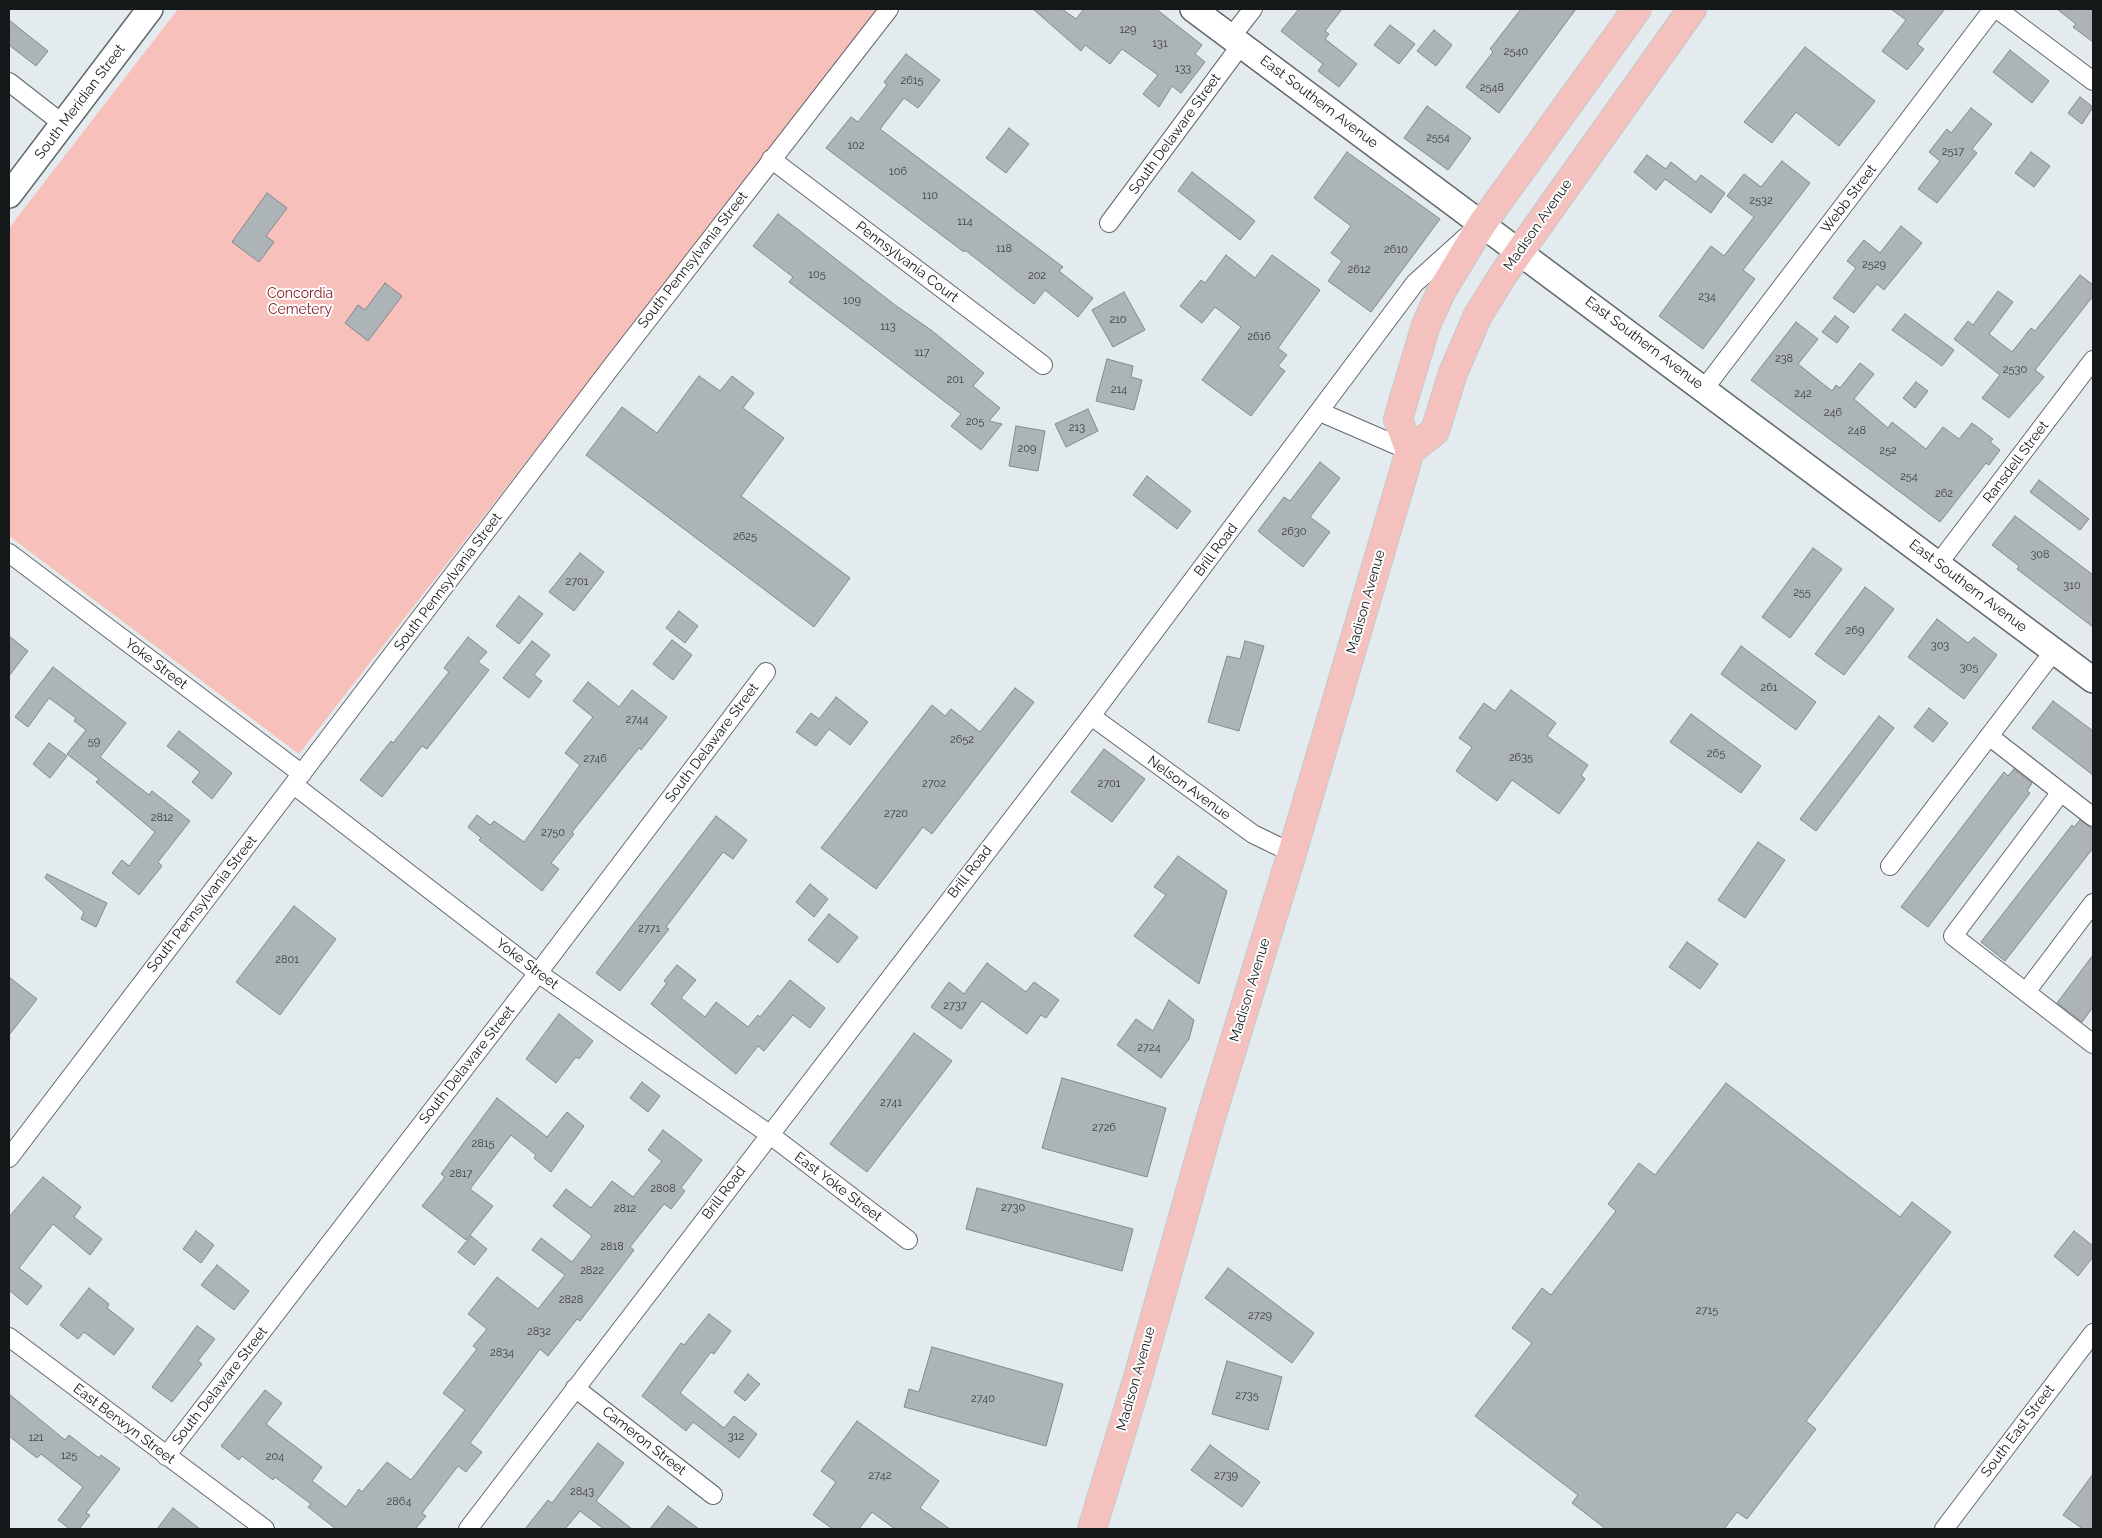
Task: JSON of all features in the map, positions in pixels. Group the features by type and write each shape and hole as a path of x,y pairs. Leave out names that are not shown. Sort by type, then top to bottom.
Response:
{"main road":[{"path":"1410,451 1398,419 1414,360 1426,325 1441,292 1482,224 1637,9"},
{"name":"Madison Avenue","path":"1092,1529 1138,1377 1210,1120 1292,853 1410,451 1435,431 1453,373 1478,315 1520,250 1692,9"}],"street":[{"name":"South Meridian Street","path":"9,195 150,9"},
{"name":"South Pennsylvania Street","path":"9,1158 771,159 889,9"},
{"name":"East Southern Avenue","path":"1193,9 1482,224 1520,250 2093,680"},
{"name":"South Delaware Street","path":"1109,223 1236,41 1253,9"},
{"path":"1995,9 2093,81"},
{"name":"Webb Street","path":"1704,388 1995,9"},
{"path":"9,82 63,124"},
{"name":"Pennsylvania Court","path":"771,159 1043,365"},
{"name":"Brill Road","path":"468,1529 1091,716 1415,283 1482,224"},
{"name":"Ransdell Street","path":"1938,564 2093,360"},
{"path":"1320,412 1410,451"},
{"name":"Yoke Street","path":"9,553 298,779 538,973 769,1134"},
{"path":"1890,866 2054,651"},
{"name":"South Delaware Street","path":"166,1456 538,973 766,672"},
{"name":"Nelson Avenue","path":"1091,716 1252,834 1292,853"},
{"path":"1989,736 2093,817"},
{"path":"2061,792 1953,936 2093,1044"},
{"path":"2026,992 2093,903"},
{"name":"East Yoke Street","path":"769,1134 908,1240"},
{"name":"South East Street","path":"1944,1529 2093,1333"},
{"name":"East Berwyn Street","path":"9,1337 265,1529"},
{"name":"Cameron Street","path":"575,1388 713,1495"}],"green space":[{"name":"Concordia Cemetery","path":"178,9 878,9 299,754 9,536 9,228"}],"building":[{"path":"1033,9 1062,9 1076,19 1084,9 1156,9 1202,45 1195,54 1205,62 1181,93 1172,86 1159,107 1143,94 1158,75 1122,49 1110,64 1085,45 1081,51"},
{"path":"1299,9 1342,9 1325,31 1329,34 1325,39 1357,64 1339,87 1318,71 1323,64 1281,31"},
{"path":"1521,9 1576,9 1499,113 1466,87 1493,52 1490,49"},
{"path":"1891,9 1945,9 1917,44 1924,49 1907,70 1882,51 1906,20"},
{"path":"2057,9 2093,9 2093,42 2073,27 2076,24"},
{"path":"9,20 48,51 36,66 9,45"},
{"path":"1390,25 1415,44 1399,64 1374,45"},
{"path":"1434,30 1452,45 1436,66 1417,51"},
{"path":"1805,47 1875,101 1839,146 1796,112 1772,143 1744,122"},
{"path":"2010,50 2049,81 2032,103 1993,72"},
{"path":"906,54 940,80 918,108 904,98 880,129 1063,267 1059,271 1093,298 1078,317 1045,290 1034,304 965,250 964,252 826,148 851,117 858,122 887,85 884,82"},
{"path":"2080,97 2093,107 2082,124 2068,113"},
{"path":"1427,106 1471,138 1448,170 1404,138"},
{"path":"1971,108 1992,124 1972,149 1977,153 1937,203 1918,189 1940,161 1929,152 1947,129 1951,133"},
{"path":"1009,128 1029,144 1006,173 986,158"},
{"path":"1347,152 1440,219 1371,312 1328,281 1342,261 1331,253 1351,226 1314,198"},
{"path":"2031,152 2050,166 2034,187 2015,173"},
{"path":"1647,155 1666,169 1671,162 1696,182 1701,175 1725,193 1711,213 1665,179 1656,190 1634,172"},
{"path":"1782,161 1810,183 1743,270 1755,279 1703,349 1659,316 1711,246 1724,256 1754,217 1727,196 1744,174 1761,187"},
{"path":"1192,172 1255,221 1240,240 1178,191"},
{"path":"267,193 287,208 266,236 274,242 259,262 232,242"},
{"path":"778,214 895,305 931,330 984,373 973,386 1000,408 989,421 1002,424 981,450 951,426 961,414 789,282 793,277 753,246"},
{"path":"1901,226 1922,243 1884,290 1877,284 1854,313 1833,298 1856,268 1847,261 1864,240 1880,253"},
{"path":"1226,255 1255,278 1272,255 1320,290 1278,348 1287,355 1278,366 1285,371 1251,416 1202,380 1241,327 1215,307 1202,323 1180,306 1201,280 1205,283"},
{"path":"2080,275 2093,285 2093,296 2035,370 2044,377 2009,418 1982,398 2000,375 1954,339 1968,321 1973,325 1998,291 2013,302 1989,334 2012,352 2031,328 2035,331"},
{"path":"385,283 402,296 368,341 345,323 358,305 365,310"},
{"path":"1124,292 1145,330 1113,347 1092,310"},
{"path":"1905,314 1954,350 1942,366 1892,330"},
{"path":"1835,316 1849,327 1837,343 1822,332"},
{"path":"1796,322 1818,339 1798,364 1832,391 1836,385 1840,388 1860,363 1874,374 1854,399 1888,428 1892,422 1926,449 1943,427 1959,439 1972,423 1993,439 1990,442 2000,450 1989,465 1986,463 1940,522 1751,380"},
{"path":"1107,359 1133,366 1131,377 1142,380 1134,410 1096,401"},
{"path":"699,376 720,391 732,376 754,393 743,408 784,438 741,496 850,578 814,627 586,455 622,407 657,433"},
{"path":"1916,382 1928,391 1915,408 1903,398"},
{"path":"1088,409 1098,431 1066,447 1055,424"},
{"path":"1016,426 1045,431 1038,471 1009,466"},
{"path":"1320,462 1340,478 1310,517 1330,532 1303,567 1258,531 1284,497 1290,501"},
{"path":"1147,476 1191,511 1177,529 1133,495"},
{"path":"2039,480 2089,519 2080,530 2030,492"},
{"path":"2015,516 2093,575 2093,627 2017,569 2019,566 1992,545"},
{"path":"1813,548 1842,569 1790,638 1762,617"},
{"path":"580,553 604,572 574,611 549,592"},
{"path":"1865,587 1894,609 1844,675 1815,654"},
{"path":"519,596 543,614 519,644 496,626"},
{"path":"679,611 698,626 685,643 666,628"},
{"path":"1937,619 1968,643 1974,637 1997,655 1964,699 1908,657"},
{"path":"9,636 28,651 9,676"},
{"path":"468,637 487,652 478,662 489,670 427,749 422,746 382,797 360,780 391,741 393,743 449,672 444,668"},
{"path":"672,640 692,655 673,680 653,664"},
{"path":"532,641 550,655 534,675 542,681 529,698 503,678"},
{"path":"1245,641 1264,646 1239,731 1208,722 1227,656 1240,659"},
{"path":"1741,646 1816,702 1796,730 1721,674"},
{"path":"53,667 126,723 100,757 149,795 152,791 190,821 158,862 162,866 139,895 112,873 122,860 129,866 155,832 96,782 99,779 67,754 86,730 74,721 76,718 49,698 28,727 15,717"},
{"path":"588,682 619,707 632,690 667,717 641,750 639,748 572,832 574,834 551,863 559,869 542,891 479,840 481,838 468,827 477,815 490,825 494,821 524,842 580,765 565,753 593,717 573,701"},
{"path":"1015,688 1034,702 932,834 923,827 876,889 821,848 932,705 945,716 951,709 980,732"},
{"path":"1511,690 1556,723 1547,736 1588,765 1581,775 1585,779 1559,814 1512,780 1497,801 1456,771 1472,747 1459,738 1484,703 1495,711"},
{"path":"836,697 868,722 850,745 829,729 816,746 796,732 811,713 819,719"},
{"path":"2053,701 2093,731 2093,775 2032,728"},
{"path":"1929,708 1948,723 1933,742 1914,727"},
{"path":"1691,714 1761,766 1741,793 1670,742"},
{"path":"1879,716 1894,728 1816,831 1800,819"},
{"path":"179,731 232,773 212,799 192,782 200,772 167,746"},
{"path":"49,743 67,756 50,778 33,764"},
{"path":"1104,749 1145,779 1112,822 1071,792"},
{"path":"2014,769 2032,783 2027,791 2030,793 1928,927 1901,907 2004,772 2008,776"},
{"path":"716,816 747,840 733,859 723,852 666,927 669,929 620,991 596,973"},
{"path":"2080,820 2093,829 2093,848 2005,961 1981,942 2072,825 2074,827"},
{"path":"1758,842 1785,860 1745,918 1718,900"},
{"path":"1178,856 1227,891 1199,984 1134,936 1166,895 1154,887"},
{"path":"47,874 107,903 96,927 81,919 84,912 45,878"},
{"path":"810,884 828,899 814,917 796,902"},
{"path":"294,906 336,939 280,1015 236,982"},
{"path":"829,914 858,937 838,963 808,940"},
{"path":"1687,942 1718,964 1700,989 1669,967"},
{"path":"2093,955 2093,1007 2082,1022 2057,1003"},
{"path":"987,963 1026,992 1034,982 1059,1000 1046,1018 1041,1015 1027,1034 982,1001 961,1029 931,1007 949,982 964,994"},
{"path":"677,965 696,980 681,998 705,1017 716,1002 748,1027 758,1015 760,1017 790,980 825,1008 810,1028 793,1015 764,1051 758,1046 736,1074 651,1004 667,983 664,981"},
{"path":"9,977 37,999 9,1035"},
{"path":"1169,1000 1194,1020 1189,1039 1161,1078 1117,1045 1136,1019 1153,1031"},
{"path":"559,1014 593,1041 579,1059 576,1057 556,1083 526,1059"},
{"path":"914,1033 952,1061 867,1172 830,1144"},
{"path":"1062,1078 1166,1108 1147,1177 1042,1148"},
{"path":"642,1082 660,1096 648,1112 630,1098"},
{"path":"1726,1083 1900,1217 1912,1202 1951,1232 1806,1421 1816,1429 1747,1519 1737,1512 1724,1529 1606,1529 1572,1503 1578,1495 1475,1416 1532,1343 1512,1328 1542,1288 1551,1295 1616,1211 1608,1204 1639,1163 1655,1175"},
{"path":"497,1098 547,1137 567,1112 584,1126 551,1172 534,1158 536,1155 511,1135 470,1189 493,1206 466,1240 422,1206 445,1177 441,1174"},
{"path":"663,1130 702,1160 681,1188 685,1191 671,1209 664,1204 630,1247 634,1250 580,1321 577,1319 548,1356 540,1349 470,1443 482,1452 466,1472 458,1466 422,1513 426,1516 415,1529 336,1529 308,1507 311,1504 275,1477 273,1480 242,1456 239,1460 221,1446 265,1390 282,1403 266,1424 322,1467 312,1481 346,1507 359,1489 362,1492 387,1462 411,1480 465,1410 443,1393 477,1349 473,1346 487,1329 468,1314 497,1277 538,1309 565,1275 532,1250 541,1238 572,1262 592,1236 553,1206 566,1189 591,1208 612,1181 633,1197 662,1161 648,1150"},
{"path":"43,1177 81,1207 74,1217 102,1239 90,1255 53,1224 19,1268 42,1286 27,1305 9,1290 9,1217"},
{"path":"977,1188 1133,1229 1122,1271 966,1229"},
{"path":"196,1231 214,1245 201,1263 183,1249"},
{"path":"2074,1231 2093,1246 2093,1257 2078,1276 2054,1256"},
{"path":"471,1236 487,1249 474,1265 458,1252"},
{"path":"217,1265 249,1291 234,1310 201,1285"},
{"path":"1228,1268 1314,1333 1292,1363 1205,1298"},
{"path":"89,1288 109,1304 107,1308 134,1329 114,1355 84,1332 78,1339 60,1325"},
{"path":"709,1314 731,1331 714,1354 711,1352 680,1393 724,1428 734,1416 757,1434 739,1458 693,1422 686,1431 642,1396 681,1343 684,1345"},
{"path":"197,1326 215,1339 198,1361 202,1364 172,1402 152,1387"},
{"path":"932,1347 1063,1384 1046,1446 904,1407 909,1389 919,1392"},
{"path":"1227,1361 1282,1377 1268,1430 1212,1414"},
{"path":"748,1374 760,1384 745,1401 734,1392"},
{"path":"9,1394 65,1440 69,1435 99,1458 101,1455 120,1469 86,1513 90,1515 79,1529 70,1529 58,1520 83,1487 41,1454 37,1458 9,1436"},
{"path":"857,1421 939,1481 920,1508 950,1529 895,1529 872,1512 859,1529 833,1529 813,1515 836,1482 821,1471"},
{"path":"598,1443 624,1463 596,1501 632,1529 604,1529 580,1511 565,1529 525,1529 548,1500 552,1503"},
{"path":"1210,1445 1260,1482 1242,1507 1191,1470"},
{"path":"2093,1474 2093,1529 2083,1529 2063,1515"},
{"path":"668,1506 699,1529 650,1529"},
{"path":"173,1508 200,1529 157,1529"}]}
